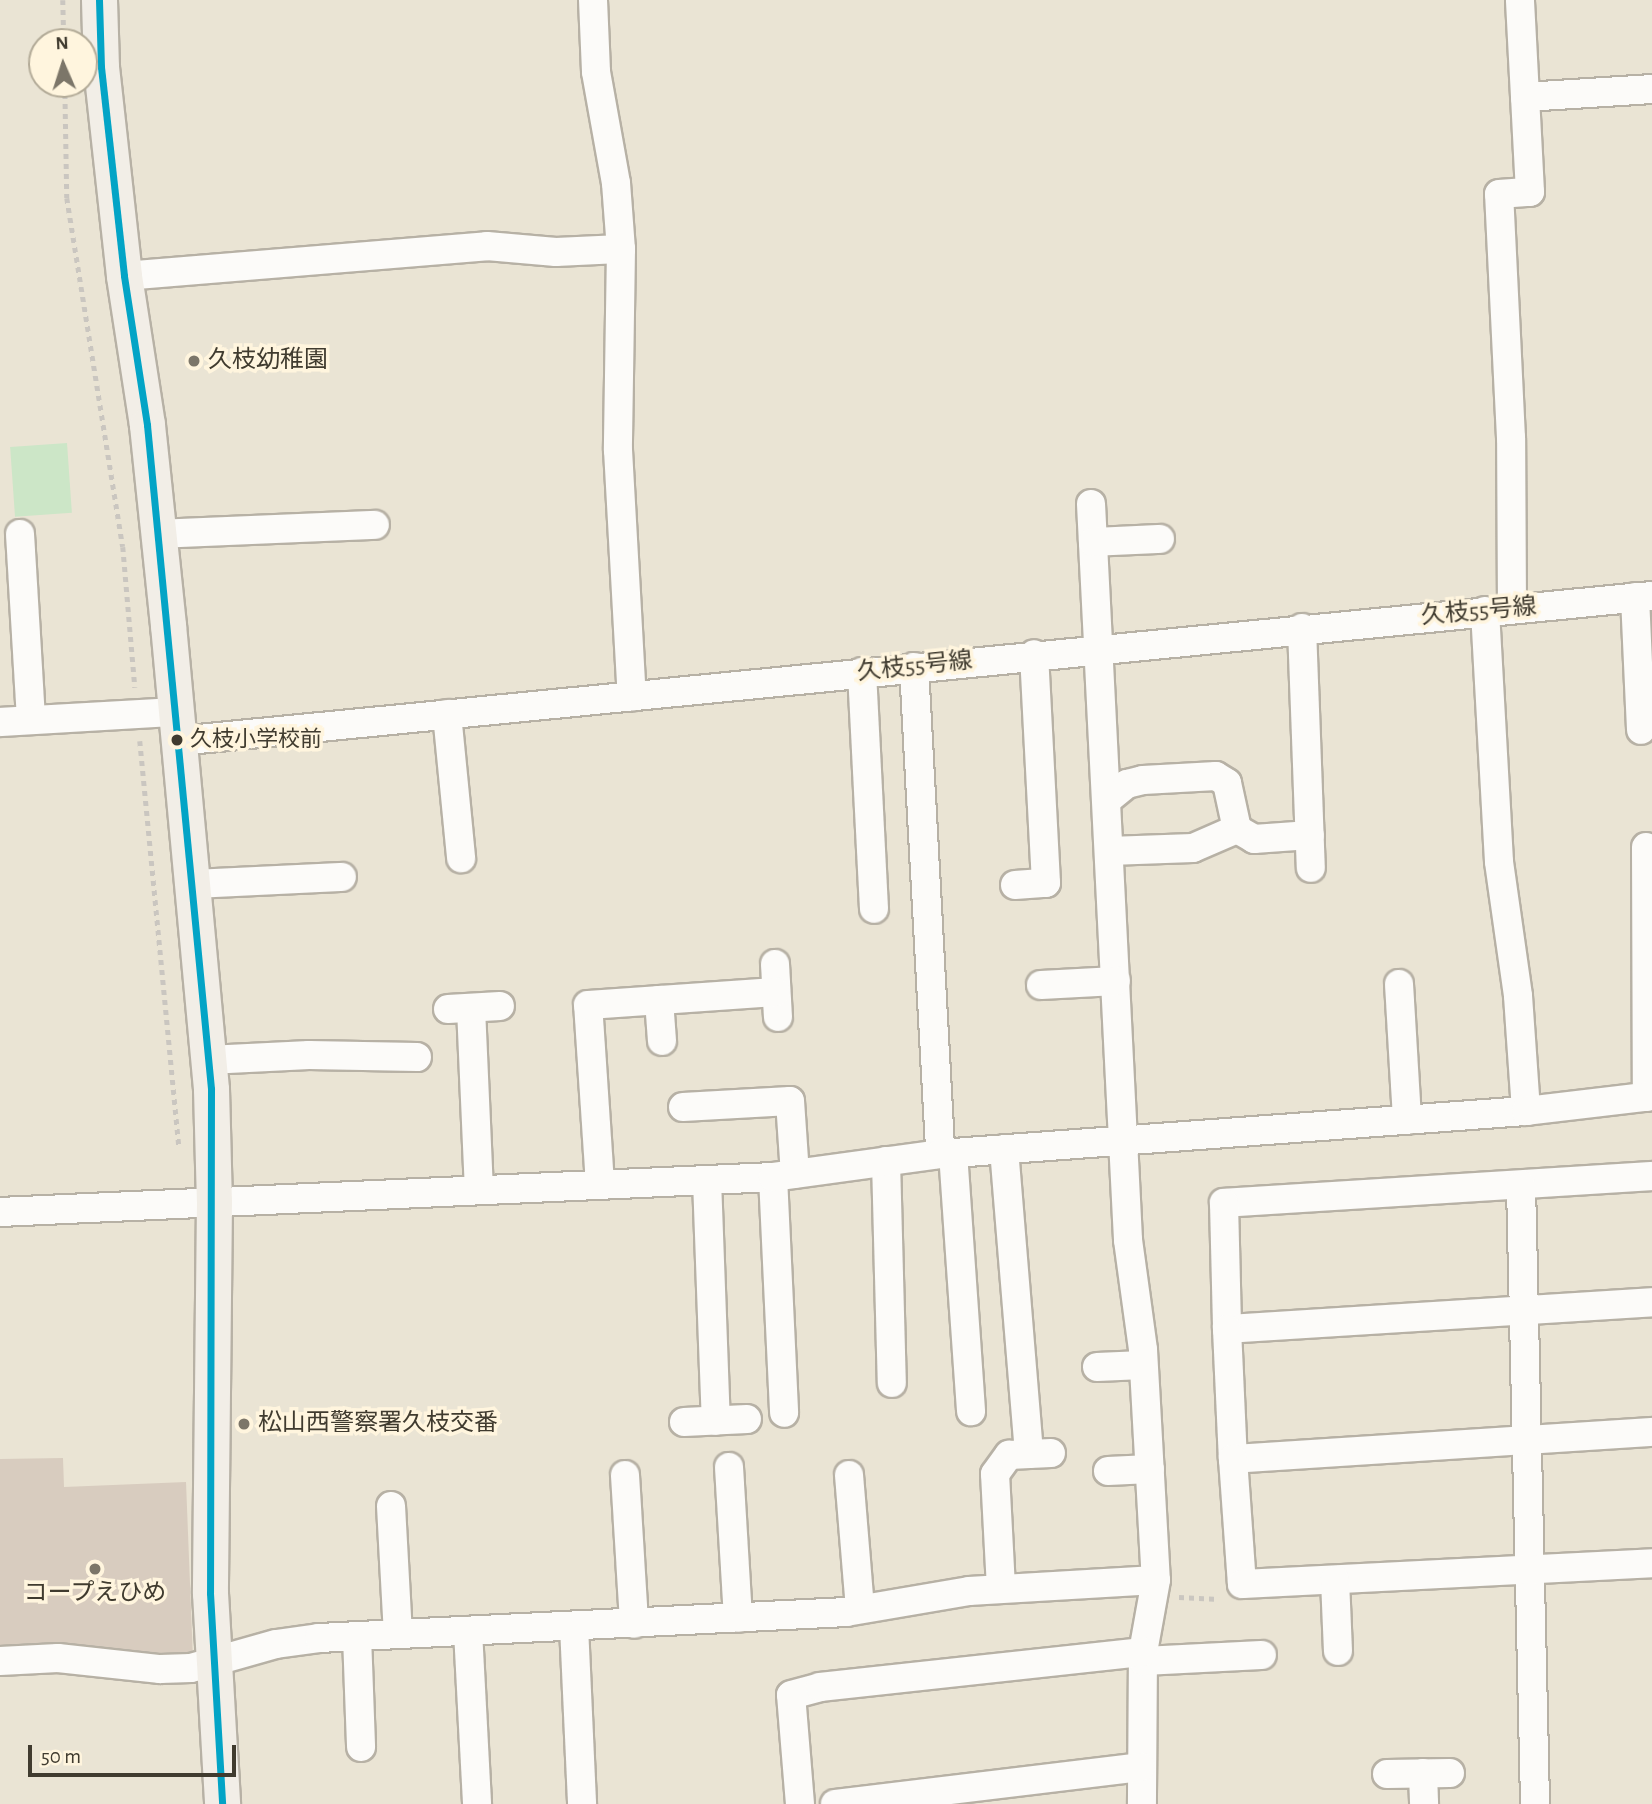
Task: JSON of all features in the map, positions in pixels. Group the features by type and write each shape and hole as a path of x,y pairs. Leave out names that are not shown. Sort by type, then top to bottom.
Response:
{"main road":[{"path":"99,0 124,276 158,534 208,1060 214,1201 210,1593 222,1804"}],"street":[{"path":"593,0 596,72 616,183 621,249 618,450 632,697"},
{"path":"1526,1111 1518,996 1499,862 1499,610 1511,438 1499,194 1530,192 1525,97 1528,1"},
{"path":"1525,97 1652,89"},
{"path":"124,276 487,246 555,252 621,249"},
{"path":"1091,504 1128,1240 1143,1365 1156,1580 1143,1656 1142,1804"},
{"path":"158,534 375,525"},
{"path":"20,534 31,720"},
{"path":"1093,542 1160,539"},
{"path":"1641,730 1644,596"},
{"name":"久枝55号線","path":"0,722 31,720 176,726 447,714 1099,647 1644,596"},
{"path":"1302,628 1311,868"},
{"path":"1015,885 1046,883 1034,654"},
{"path":"914,667 946,1153 971,1410"},
{"path":"862,672 874,909"},
{"path":"447,714 461,858"},
{"path":"1107,800 1127,784 1143,780 1216,776 1227,783 1237,829 1254,839 1310,835"},
{"path":"1109,851 1193,848 1237,829"},
{"path":"0,1212 784,1176 946,1153 1526,1111 1650,1096 1646,847"},
{"path":"192,884 342,877"},
{"path":"1041,985 1116,981"},
{"path":"1399,984 1407,1120"},
{"path":"600,1184 581,1084 588,1005 776,991"},
{"path":"659,1000 662,1041"},
{"path":"479,1190 459,1009 500,1006"},
{"path":"208,1060 416,1057"},
{"path":"683,1107 711,1092 790,1101 784,1176 784,1413"},
{"path":"1001,1588 995,1475 1009,1455 1040,1454 1004,1149"},
{"path":"886,1161 892,1383"},
{"path":"1652,1176 1224,1203 1233,1459 1242,1584 1528,1572 1652,1563"},
{"path":"707,1180 716,1421"},
{"path":"1521,1185 1535,1804"},
{"path":"1227,1329 1652,1302"},
{"path":"1097,1367 1143,1365"},
{"path":"684,1422 747,1419"},
{"path":"1233,1459 1652,1432"},
{"path":"729,1467 738,1618"},
{"path":"1108,1471 1150,1469"},
{"path":"625,1475 634,1624"},
{"path":"849,1475 860,1609"},
{"path":"391,1506 398,1634"},
{"path":"0,1661 58,1658 160,1669 191,1668 276,1644 357,1636 738,1618 860,1609 1001,1588 1156,1580"},
{"path":"1335,1580 1338,1651"},
{"path":"574,1626 582,1804"},
{"path":"468,1631 477,1804"},
{"path":"357,1636 360,1747"},
{"path":"800,1804 791,1695 820,1687 1143,1656 1262,1655"},
{"path":"835,1804 1141,1767"},
{"path":"1387,1774 1437,1773 1424,1804"}],"path":[{"path":"63,0 64,28"},
{"path":"65,98 67,198 123,547 136,699"},
{"path":"139,726 179,1149"}],"green space":[{"path":"67,443 72,513 15,517 10,447"}],"building":[{"name":"コープえひめ","path":"63,1458 64,1487 186,1482 193,1660 0,1654 0,1459"}],"transit line":[{"path":"99,0 101,67 124,276 147,425 211,1089 210,1593 222,1804"}],"place":[{"name":"久枝幼稚園","path":"194,361"},
{"name":"久枝小学校前","path":"177,740"},
{"name":"松山西警察署久枝交番","path":"244,1424"},
{"name":"コープえひめ","path":"95,1569"}]}
